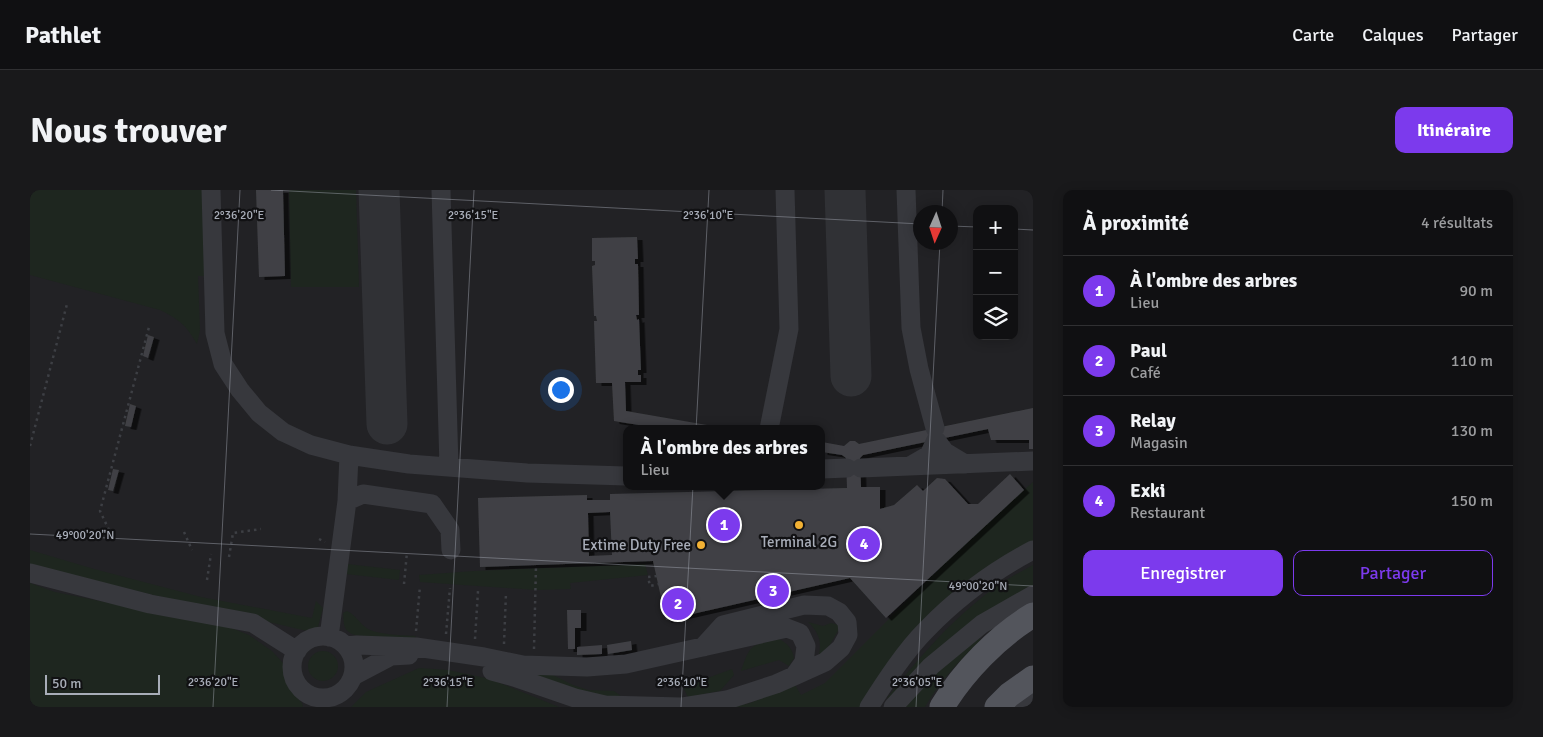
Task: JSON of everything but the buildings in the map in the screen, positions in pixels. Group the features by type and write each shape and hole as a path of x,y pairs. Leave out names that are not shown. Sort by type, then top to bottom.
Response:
{"main road":[{"path":"942,707 948,696 973,666 1014,626 1033,615"},
{"path":"997,707 1009,695 1033,678"}],"street":[{"path":"211,190 215,333 223,364 258,413 283,432 311,445 349,454 409,464 527,473 623,476"},
{"path":"441,190 449,467"},
{"path":"770,425 789,329 785,190"},
{"path":"906,190 911,328 919,369 935,434 945,452 965,464"},
{"path":"909,466 929,455 935,434"},
{"path":"329,637 346,501 349,454"},
{"path":"825,469 1033,462"},
{"path":"346,501 363,494 432,504 450,530 451,550"},
{"path":"869,707 888,677 925,630 970,590 1033,550"},
{"path":"30,573 150,604 253,623 297,651"},
{"path":"893,707 931,666 982,624 1033,595"},
{"path":"352,676 391,656 415,655 482,668 575,698 605,704 682,707 727,700 776,684 825,662 841,648 848,635 847,622 839,612 828,606 804,605 722,625 703,646"},
{"path":"346,646 416,647 523,665 569,667 626,664 787,628 800,633 806,646 804,662 794,676"},
{"path":"320,636 338,640 346,646 353,660 352,676 349,684 343,691 317,702 300,688 295,679 292,670 293,660 297,651 303,644 320,636"},
{"path":"514,677 555,701 573,707"},
{"path":"1018,707 1033,693"}],"path":[{"path":"30,446 67,304"},
{"path":"109,530 100,511 149,327"},
{"path":"229,557 233,533 261,529"},
{"path":"184,532 192,550"},
{"path":"404,584 407,552"},
{"path":"207,580 211,554"},
{"path":"534,650 536,565"},
{"path":"657,576 648,578 650,586 659,584"},
{"path":"416,647 420,586"},
{"path":"445,639 450,588"},
{"path":"474,647 478,591"},
{"path":"504,649 506,593"}],"shaded area":[{"path":"30,190 1033,190 1033,707 30,707"},
{"path":"30,190 203,190 206,276 198,276 200,330 197,344 182,324 160,310 30,275"},
{"path":"289,190 356,190 359,287 291,287"},
{"path":"1033,482 1033,545 994,568 863,707 732,707 750,703 795,685 801,695 825,683 981,527"},
{"path":"30,550 201,597 312,618 316,601 323,608 318,627 307,631 42,569 30,565"},
{"path":"347,564 400,570 399,580 346,574"},
{"path":"645,564 648,575 570,583 571,589 536,590 420,582 419,575 474,571"},
{"path":"1033,565 1033,591 893,700 887,698 927,650 970,607 1003,582"},
{"path":"30,583 55,592 229,627 249,635 272,651 283,663 285,678 291,691 302,703 303,707 37,707 30,705"},
{"path":"347,611 365,627 373,631 416,636 413,641 355,635 348,632 345,627 343,613"},
{"path":"808,622 823,626 831,623 839,625 839,629 824,655 819,654 818,636"},
{"path":"978,637 981,640 950,672 925,707 903,707 947,661"},
{"path":"779,639 791,649 794,658 789,666 779,660 741,671 747,655 753,647"},
{"path":"323,651 334,655 338,666 334,677 323,681 312,677 308,666 312,655"},
{"path":"419,668 448,670 490,679 559,707 351,707 366,692"},
{"path":"732,669 734,675 720,691 688,697 683,687"},
{"path":"530,671 553,675 588,690 614,691 621,696 620,699 608,698 529,676"}],"taxiway":[{"path":"379,190 387,424"},
{"path":"845,190 851,376"}],"place":[{"name":"À l'ombre des arbres","path":"724,525"},
{"name":"Terminal 2G","path":"799,525"},
{"name":"Exki","path":"864,544"},
{"name":"Extime Duty Free","path":"701,545"},
{"name":"Relay","path":"773,591"},
{"name":"Paul","path":"678,604"}]}
